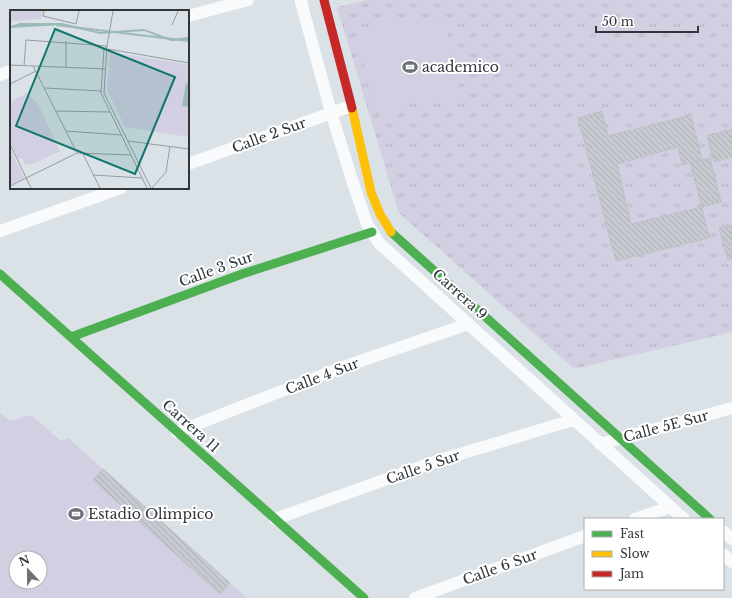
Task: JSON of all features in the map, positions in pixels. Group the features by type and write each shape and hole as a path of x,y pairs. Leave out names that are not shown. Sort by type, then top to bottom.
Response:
{"street":[{"path":"189,16 248,0"},
{"name":"Carrera 9","path":"302,0 301,2 331,112 360,206 367,224 379,243 683,518"},
{"name":"Carrera 9","path":"324,0 371,192 380,214 393,234 709,518"},
{"path":"0,75 10,71"},
{"name":"Calle 2 Sur","path":"189,164 351,106"},
{"path":"0,231 118,189"},
{"name":"Calle 3 Sur","path":"71,337 242,274 372,232"},
{"name":"Carrera 11","path":"0,274 364,598"},
{"name":"Calle 4 Sur","path":"177,432 343,367 468,324"},
{"name":"Calle 5E Sur","path":"600,444 732,408"},
{"name":"Calle 5 Sur","path":"275,519 443,459 573,420"},
{"path":"638,518 670,507"},
{"path":"724,532 732,539"},
{"name":"Calle 6 Sur","path":"415,598 584,536"},
{"path":"724,555 732,562"}],"green space":[{"path":"368,0 732,0 732,332 574,369 399,213 337,7"},
{"name":"academico","path":"445,20 461,98 408,104 379,116 357,36 392,21"},
{"name":"Estadio Olimpico","path":"0,412 10,421 31,415 61,441 68,438 247,598 0,598"}],"building":[{"path":"602,111 608,136 691,115 702,159 682,165 678,147 617,164 631,224 702,207 709,238 616,261 578,118"},
{"path":"732,129 732,157 714,162 707,136"},
{"path":"710,158 721,202 702,207 690,163"},
{"path":"732,225 732,258 728,260 719,228"},
{"path":"103,469 230,583 220,594 93,480"}],"traffic: fast":[{"path":"71,337 242,274 372,232"},
{"path":"391,232 709,518"},
{"path":"0,274 364,598"}],"traffic: slow":[{"path":"352,108 371,192 380,214 391,232"}],"traffic: jam":[{"path":"324,0 352,108"}],"place":[{"name":"academico","path":"410,67"},
{"name":"Estadio Olimpico","path":"76,514"}]}
